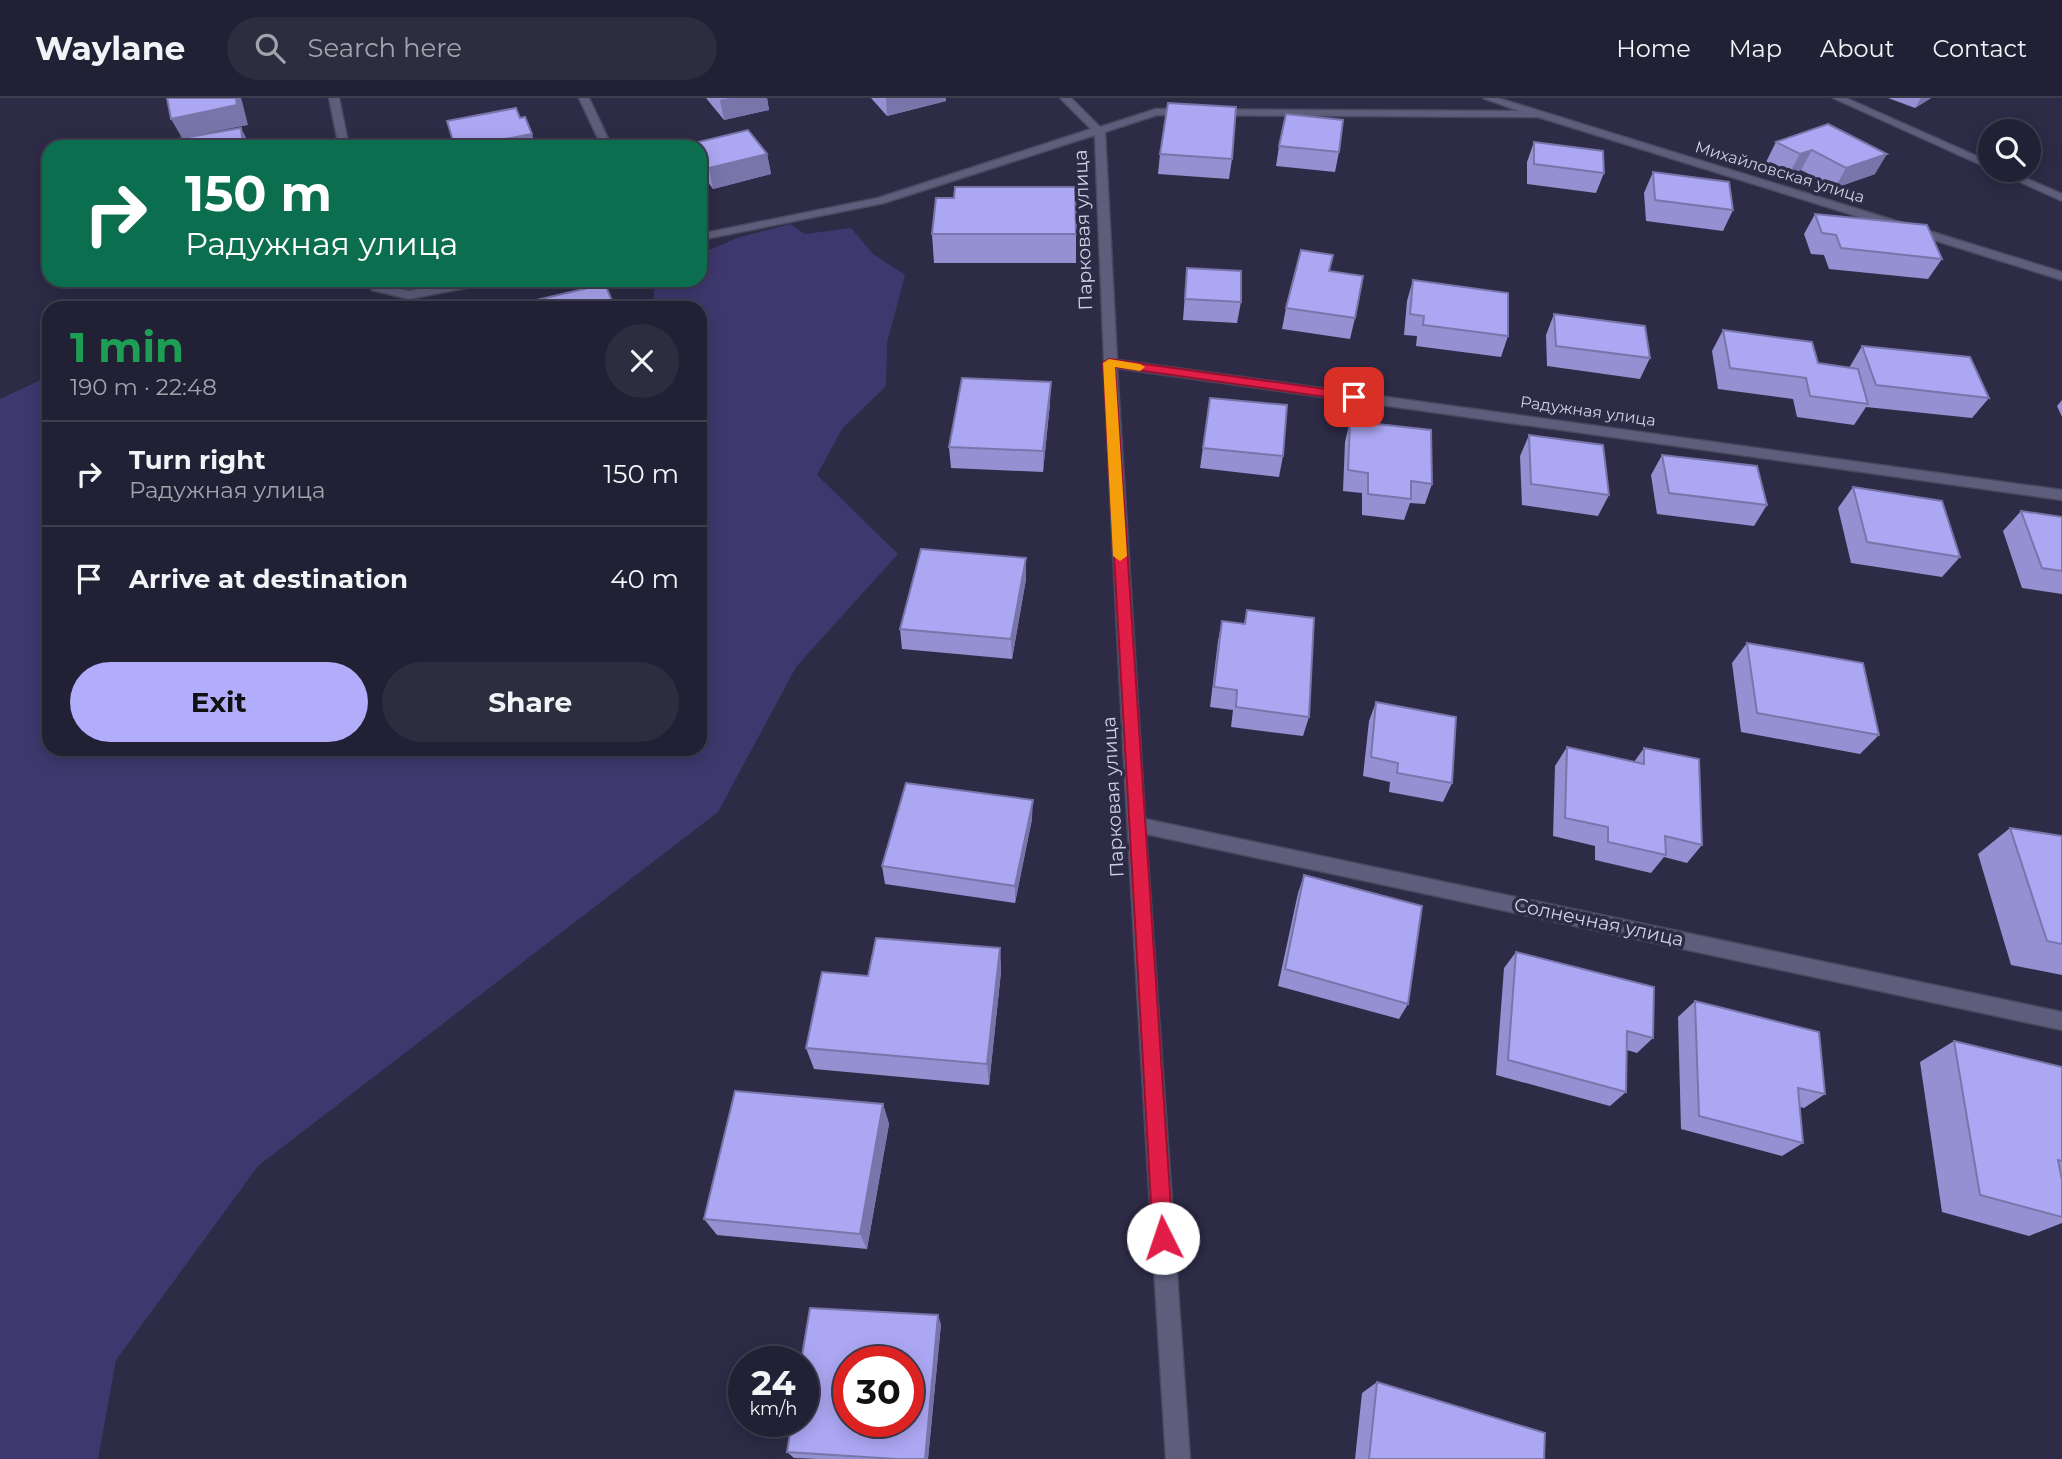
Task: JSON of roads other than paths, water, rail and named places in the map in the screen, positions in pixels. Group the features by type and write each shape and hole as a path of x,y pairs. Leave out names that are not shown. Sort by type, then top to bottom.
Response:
{"street":[{"path":"334,98 343,140"},
{"path":"584,98 604,140"},
{"path":"1065,98 1100,132"},
{"name":"Михайловская улица","path":"1488,98 2062,276"},
{"path":"1838,98 1978,161"},
{"path":"707,236 880,201 1156,112 1538,114"},
{"name":"Парковая улица","path":"1100,132 1109,363 1135,824 1178,1459"},
{"path":"2026,182 2062,198"},
{"path":"376,287 409,295 450,287"},
{"name":"Радужная улица","path":"1109,363 2062,495"},
{"name":"Солнечная улица","path":"1135,824 2062,1021"}]}
